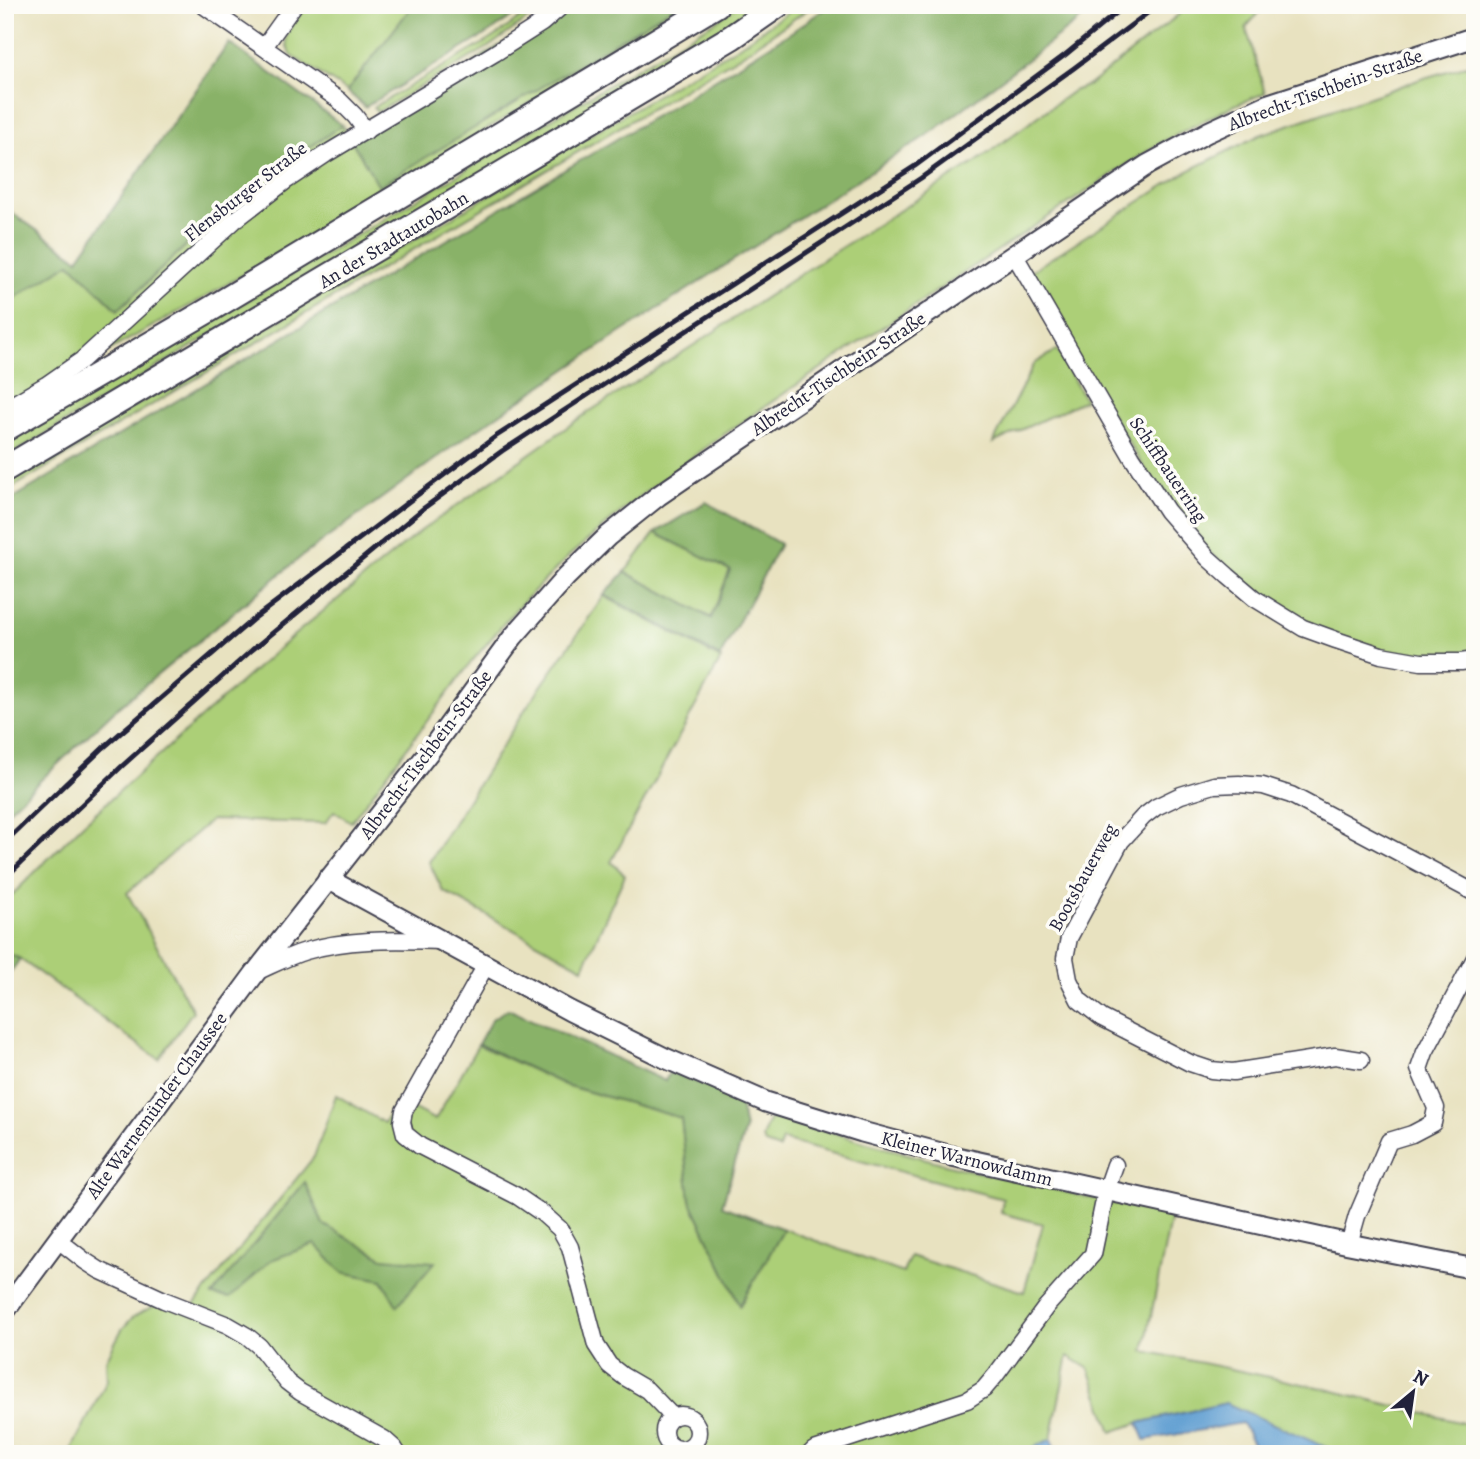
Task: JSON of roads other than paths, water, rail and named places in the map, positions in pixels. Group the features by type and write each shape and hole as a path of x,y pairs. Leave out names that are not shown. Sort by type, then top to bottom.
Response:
{"highway":[{"name":"An der Stadtautobahn","path":"5,429 233,296 716,5"},
{"name":"An der Stadtautobahn","path":"5,469 732,37 778,5"}],"street":[{"path":"203,5 339,100 366,131"},
{"path":"264,47 294,5"},
{"name":"Flensburger Straße","path":"5,409 82,360 234,221 287,180 542,23 563,5"},
{"name":"Albrecht-Tischbein-Straße","path":"328,879 429,752 513,637 566,577 608,536 658,496 1147,165 1208,132 1269,104 1475,37"},
{"name":"Schiffbauerring","path":"1014,254 1132,457 1167,511 1208,558 1228,576 1254,598 1303,628 1336,640 1381,655 1421,662 1475,660"},
{"name":"Bootsbauerweg","path":"1361,1060 1335,1056 1233,1072 1211,1070 1190,1063 1102,1018 1079,1000 1069,980 1065,958 1069,938 1121,841 1156,807 1181,795 1214,785 1263,786 1291,795 1475,894"},
{"name":"Kleiner Warnowdamm","path":"328,879 551,1001 652,1051 766,1102 939,1153 1349,1244 1475,1269"},
{"name":"Alte Warnemünder Chaussee","path":"5,1311 328,879"},
{"path":"256,972 305,951 346,943 443,941"},
{"path":"1349,1244 1357,1216 1389,1141 1433,1122 1436,1108 1419,1069 1424,1052 1475,958"},
{"path":"486,965 404,1111 402,1122 405,1134 420,1146 517,1196 560,1229 570,1247 596,1345 609,1365 647,1390 673,1417"},
{"path":"810,1454 814,1450 968,1399 984,1389 1046,1307 1093,1254 1106,1191 1115,1166"},
{"path":"58,1239 100,1270 164,1300 228,1325 247,1336 259,1346 287,1382 384,1439 398,1454"}],"water":[{"path":"1226,1403 1340,1454 1234,1454 1255,1447 1242,1423 1145,1440 1138,1423"},
{"path":"1051,1439 1057,1454 1020,1454"}],"railway":[{"path":"5,842 103,748 252,620 495,437 915,166 1065,55 1126,5"},
{"path":"5,878 121,767 252,650 424,508 502,451 921,178 1158,5"}]}
